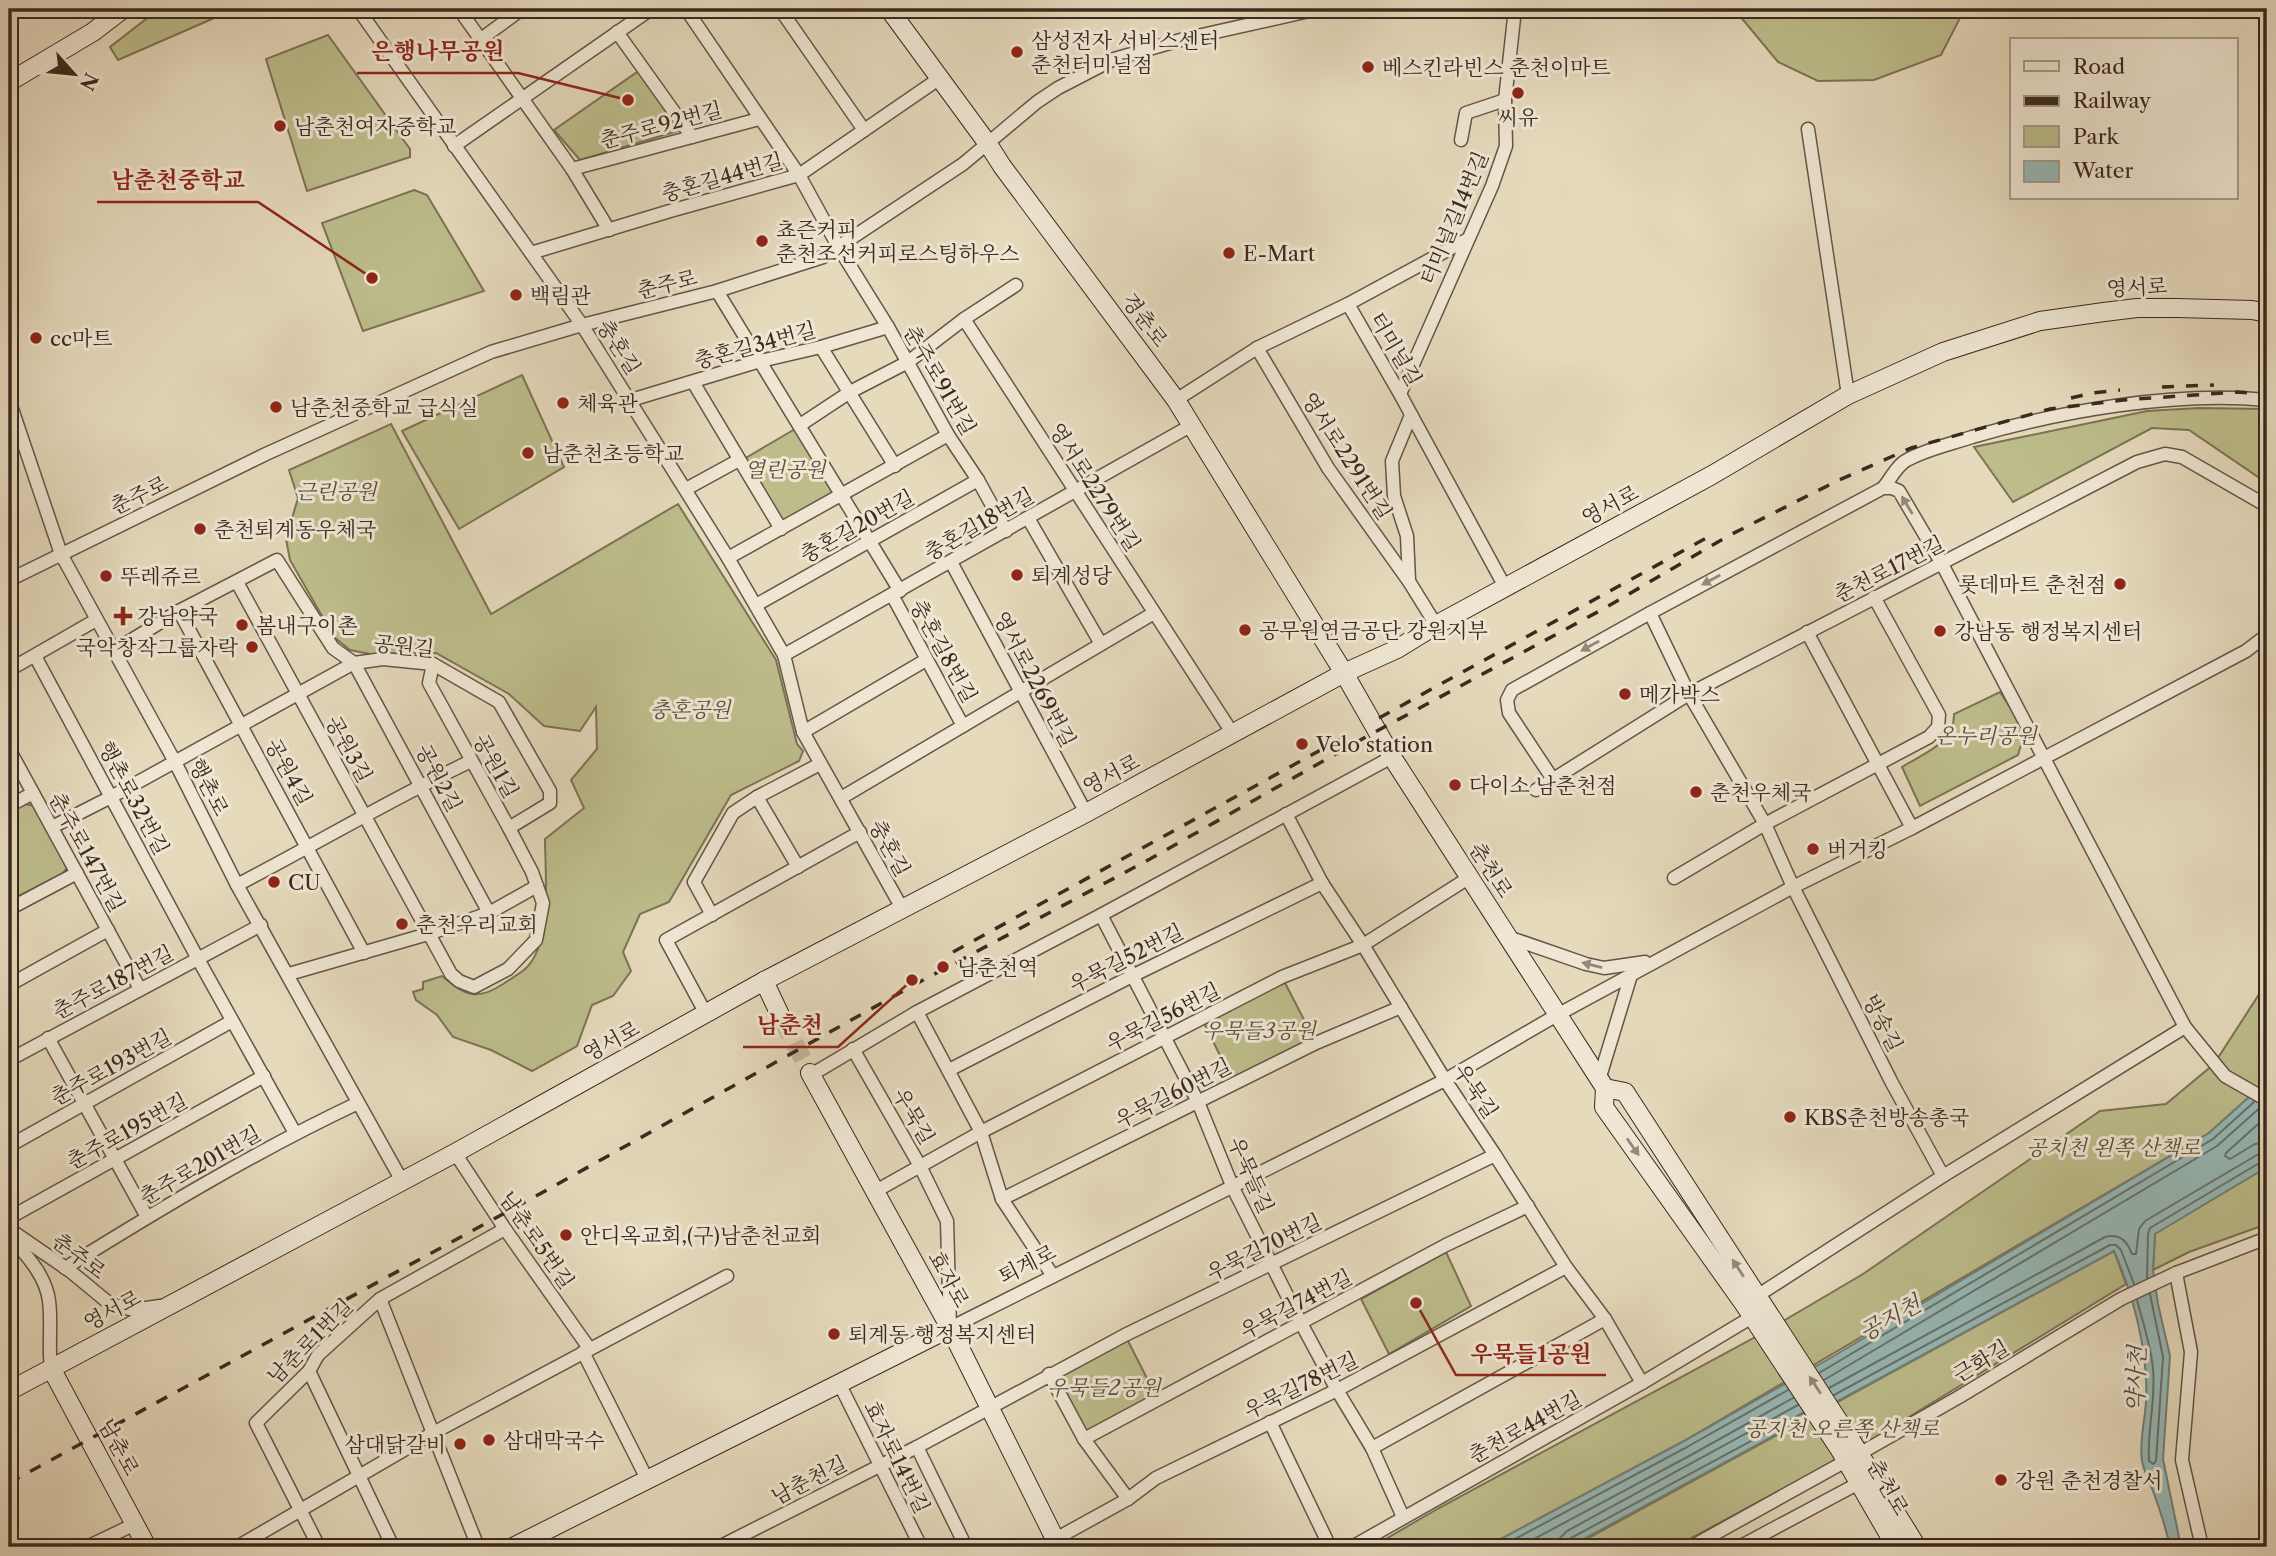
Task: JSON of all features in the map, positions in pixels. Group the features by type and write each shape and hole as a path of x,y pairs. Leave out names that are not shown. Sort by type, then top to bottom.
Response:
{"street":[{"path":"9,82 93,32 122,9"},
{"name":"충혼길","path":"358,9 582,325 728,558 784,655 803,732 903,910"},
{"path":"458,9 572,169 609,230"},
{"path":"481,39 522,9"},
{"path":"454,146 651,9"},
{"name":"춘주로92번길","path":"686,9 799,175 839,248"},
{"path":"780,9 864,130"},
{"name":"경춘로","path":"889,9 1176,400 1344,673"},
{"name":"춘주로","path":"9,580 266,454 491,352 582,325 717,291 823,257 963,164 1037,102 1114,59 1184,39 1318,9"},
{"name":"터미널길14번길","path":"1400,394 1492,186 1506,146 1505,100 1515,9"},
{"path":"617,32 692,137"},
{"name":"충혼길44번길","path":"531,253 799,175 940,78"},
{"path":"1461,140 1466,113 1505,100"},
{"name":"춘주로92번길","path":"572,169 759,118"},
{"path":"1808,128 1849,395"},
{"path":"1348,304 1468,239"},
{"name":"춘주로91번길","path":"839,248 1006,531"},
{"path":"800,425 850,393 908,362 964,319 1016,285"},
{"name":"충혼길8번길","path":"717,291 870,540 926,660 963,726"},
{"name":"터미널길","path":"1176,400 1257,348 1348,304 1505,587"},
{"name":"영서로","path":"9,1391 455,1153 764,981 1086,813 1344,673 1397,649 1436,625 1712,475 1849,395 1943,352 2040,321 2137,308 2252,310 2267,313"},
{"name":"영서로2279번길","path":"964,319 1233,734"},
{"name":"충혼길34번길","path":"631,400 760,361 821,347 888,327"},
{"path":"821,347 895,466"},
{"name":"영서로2291번길","path":"1257,348 1328,468 1410,583 1436,625"},
{"path":"693,382 781,529"},
{"path":"1554,781 1509,713 1507,700 1512,690 1883,488 1904,461 1937,448 2019,424 2068,414 2149,403 2218,399 2267,400"},
{"name":"행촌로","path":"9,400 61,554 96,620 116,650 237,885 402,1181"},
{"name":"영서로2291번길","path":"1410,583 1407,536 1394,496 1392,461 1411,415"},
{"name":"충혼길18번길","path":"784,655 1192,425"},
{"path":"728,558 948,435"},
{"name":"춘천로17번길","path":"1536,790 1689,694 2137,462 2162,454 2177,455 2267,506"},
{"path":"685,489 739,460"},
{"name":"충혼길20번길","path":"756,605 978,480"},
{"path":"1883,488 1899,491 1942,564 2185,1027 2225,1076 2267,1100"},
{"path":"1028,518 1101,644"},
{"name":"공원길","path":"237,582 277,560 333,648 354,663 383,659 433,664 499,702 551,791 551,803 509,828"},
{"name":"영서로2269번길","path":"951,562 1086,813"},
{"path":"116,650 179,611 237,582"},
{"name":"공원3길","path":"237,582 452,975 474,987 508,969 536,940 543,903 537,886"},
{"path":"1674,878 1765,824 1929,737 1938,727 1939,715 1874,597"},
{"name":"공원4길","path":"179,611 365,953"},
{"name":"충혼길8번길","path":"841,798 1154,612"},
{"name":"방송길","path":"1650,613 1689,694 1765,824 1793,887 1892,1083 1943,1175"},
{"path":"9,670 96,620"},
{"path":"1807,632 1912,828"},
{"path":"1557,1015 1793,887 2044,759 2246,650 2267,635"},
{"name":"행촌로32번길","path":"35,656 198,959"},
{"path":"803,732 926,660"},
{"path":"52,827 298,696 354,663"},
{"name":"공원2길","path":"354,663 489,913"},
{"name":"공원1길","path":"433,664 429,684 509,828 537,886"},
{"name":"춘천로","path":"1344,673 1392,757 1602,1084 1604,1107 1752,1317 1769,1329"},
{"name":"춘주로147번길","path":"9,749 140,989"},
{"path":"810,1074 918,1012 1392,757"},
{"path":"237,885 308,848 363,815 471,761"},
{"path":"712,915 694,882 733,813 757,797 820,764"},
{"name":"춘주로147번길","path":"9,806 33,793"},
{"path":"757,797 798,867"},
{"name":"우묵길","path":"1286,814 1322,883 1445,1080 1566,1267 1605,1319 1642,1383"},
{"path":"706,1014 666,940 860,832"},
{"path":"9,909 76,873"},
{"name":"우묵길56번길","path":"874,1192 981,1132 1282,977 1363,945 1470,877"},
{"name":"우묵길52번길","path":"949,1070 1322,883"},
{"path":"289,974 428,934 489,913 537,886"},
{"name":"우묵들길","path":"1101,915 1198,1102 1233,1188 1301,1323 1372,1448 1403,1517"},
{"name":"춘주로187번길","path":"9,1060 261,925"},
{"name":"춘주로147번길","path":"9,985 108,930"},
{"path":"1507,936 1604,968 1659,959"},
{"name":"춘주로187번길","path":"198,959 295,1133"},
{"path":"1602,1084 1631,975"},
{"path":"764,981 782,1019"},
{"name":"우묵길60번길","path":"1002,1199 1316,1043 1401,1007"},
{"path":"918,1012 981,1132 1002,1199 1053,1276"},
{"name":"퇴계로","path":"513,1547 1445,1080 1557,1015"},
{"name":"춘주로193번길","path":"9,1146 232,1021"},
{"path":"1757,1296 1943,1175 2185,1027"},
{"path":"48,1038 147,1217"},
{"name":"우묵길","path":"853,1049 920,1166 947,1221 950,1328"},
{"name":"효자로","path":"810,1074 950,1328 1052,1545"},
{"name":"춘주로195번길","path":"9,1218 264,1076"},
{"name":"춘천로","path":"1602,1084 1625,1092 1757,1296 1769,1329"},
{"name":"춘주로201번길","path":"65,1268 147,1217 295,1133 358,1103"},
{"name":"남춘로5번길","path":"455,1153 586,1350 648,1481"},
{"name":"우묵길70번길","path":"989,1408 1049,1374 1495,1155"},
{"name":"우묵길74번길","path":"1084,1439 1446,1245 1528,1206"},
{"name":"남춘로1번길","path":"301,1511 256,1423 309,1371 318,1355 380,1299 505,1230"},
{"path":"9,1232 40,1274 46,1287 49,1301 48,1348 51,1368"},
{"name":"춘주로","path":"9,1232 65,1268 110,1304 133,1310 170,1304"},
{"path":"2202,1547 2182,1460 2191,1352 2172,1274 2267,1238"},
{"name":"우묵길78번길","path":"1052,1545 1128,1499 1156,1478 1337,1390 1566,1267"},
{"name":"근화길","path":"1691,1547 1849,1452 1959,1397 2121,1299 2172,1274"},
{"path":"237,1547 433,1433 727,1276"},
{"path":"380,1299 478,1547"},
{"name":"춘천로44번길","path":"1352,1547 1642,1383 1752,1317"},
{"path":"1372,1448 1605,1319"},
{"path":"1769,1329 1849,1452"},
{"name":"남춘로","path":"51,1368 147,1547"},
{"path":"309,1371 393,1547"},
{"path":"1049,1374 1084,1439 1128,1499"},
{"name":"효자로14번길","path":"839,1383 920,1547"},
{"name":"남춘천길","path":"719,1547 989,1408"},
{"path":"1270,1422 1330,1547"},
{"path":"916,1447 966,1547"},
{"name":"춘천로","path":"1849,1452 1859,1483 1896,1547"},
{"name":"춘천로","path":"1849,1452 1917,1547"},
{"path":"1739,1547 1859,1483"},
{"path":"301,1511 319,1547"},
{"path":"87,1547 135,1524"}],"green space":[{"path":"159,9 235,9 118,60 110,47"},
{"path":"1734,9 1957,9 1960,18 1941,55 1874,80 1818,81 1778,62"},
{"path":"328,35 410,149 410,157 307,191 266,59"},
{"path":"640,70 678,131 580,160 554,130"},
{"path":"414,190 427,195 484,291 363,331 322,223"},
{"path":"522,375 564,467 459,529 402,431"},
{"path":"2199,408 2267,409 2267,483 2189,430 2152,428 2013,502 1974,447 2147,411"},
{"name":"충혼공원","path":"391,424 491,614 678,504 776,660 797,744 803,751 799,761 731,795 669,902 640,914 623,952 631,971 613,996 592,1005 577,1046 532,1071 491,1050 453,1037 437,1015 416,1000 413,992 423,989 423,982 442,976 464,992 485,993 520,973 534,958 540,943 546,908 545,839 584,808 571,780 597,749 596,707 580,731 544,726 509,694 436,653 370,654 350,650 334,637 290,560 286,539 298,498 289,470"},
{"name":"열린공원","path":"795,429 834,495 784,524 744,459"},
{"name":"온누리공원","path":"2000,692 2019,721 2023,738 2018,755 1920,806 1902,767 1944,740 1953,724 1954,714"},
{"path":"25,804 35,806 67,868 62,874 9,901 9,812"},
{"name":"우묵들3공원","path":"1282,977 1316,1043 1234,1084 1202,1019"},
{"name":"공치천 왼쪽 산책로","path":"2267,982 2267,1081 2209,1133 1684,1441 1486,1547 1372,1547 1763,1333 1863,1274 2100,1111 2166,1104 2214,1064"},
{"path":"2267,1167 2267,1224 2189,1252 2153,1270 2155,1233"},
{"name":"공지천 오른쪽 산책로","path":"2114,1251 2126,1284 1860,1447 1675,1547 1572,1547"},
{"path":"1446,1252 1471,1306 1389,1354 1361,1299"},
{"name":"우묵들2공원","path":"1125,1335 1158,1400 1084,1439 1049,1374"}],"water":[{"path":"2267,1081 2267,1167 2155,1234 2153,1270 2170,1356 2163,1459 2181,1547 2170,1547 2142,1461 2146,1402 2145,1364 2133,1305 2114,1251 1569,1547 1486,1547 1684,1441 1827,1360 2209,1133"}],"tunnel":[{"path":"782,1019 810,1073"}],"railway":[{"path":"2162,387 2214,385"},
{"path":"2071,398 2120,390"},
{"path":"9,1483 547,1190 914,985 1150,859 1364,738 1605,608 1728,536 1837,481 1911,448 2050,409 2123,400 2237,392 2267,394"},
{"path":"1379,718 1710,536"},
{"path":"953,952 1348,735"}],"place":[{"name":"삼성전자 서비스센터 춘천터미널점","path":"1017,52"},
{"name":"베스킨라빈스 춘천이마트","path":"1368,67"},
{"name":"씨유","path":"1518,93"},
{"name":"은행나무공원","path":"628,100"},
{"name":"남춘천여자중학교","path":"280,126"},
{"name":"쵸즌커피 춘천조선커피로스팅하우스","path":"762,241"},
{"name":"E-Mart","path":"1229,253"},
{"name":"남춘천중학교","path":"372,278"},
{"name":"백림관","path":"516,295"},
{"name":"cc마트","path":"36,338"},
{"name":"체육관","path":"563,403"},
{"name":"남춘천중학교 급식실","path":"276,407"},
{"name":"남춘천초등학교","path":"528,453"},
{"name":"춘천퇴계동우체국","path":"200,529"},
{"name":"퇴계성당","path":"1017,575"},
{"name":"뚜레쥬르","path":"106,576"},
{"name":"롯데마트 춘천점","path":"2120,584"},
{"name":"강남약국","path":"123,616"},
{"name":"봄내구이촌","path":"242,625"},
{"name":"공무원연금공단 강원지부","path":"1245,630"},
{"name":"강남동 행정복지센터","path":"1940,631"},
{"name":"국악창작그룹자락","path":"252,647"},
{"name":"메가박스","path":"1625,694"},
{"name":"Velo station","path":"1302,744"},
{"name":"다이소 남춘천점","path":"1455,785"},
{"name":"춘천우체국","path":"1696,792"},
{"name":"버거킹","path":"1813,849"},
{"name":"CU","path":"274,882"},
{"name":"춘천우리교회","path":"402,924"},
{"name":"남춘천역","path":"943,967"},
{"name":"남춘천","path":"912,980"},
{"name":"KBS춘천방송총국","path":"1790,1117"},
{"name":"안디옥교회,(구)남춘천교회","path":"566,1235"},
{"name":"우묵들1공원","path":"1416,1303"},
{"name":"퇴계동 행정복지센터","path":"834,1334"},
{"name":"삼대막국수","path":"489,1440"},
{"name":"삼대닭갈비","path":"460,1444"},
{"name":"강원 춘천경찰서","path":"2001,1480"}],"park label":[{"name":"근린공원","path":"336,491"}],"water label":[{"name":"공지천","path":"1890,1318"},
{"name":"약사천","path":"2136,1379"}]}
